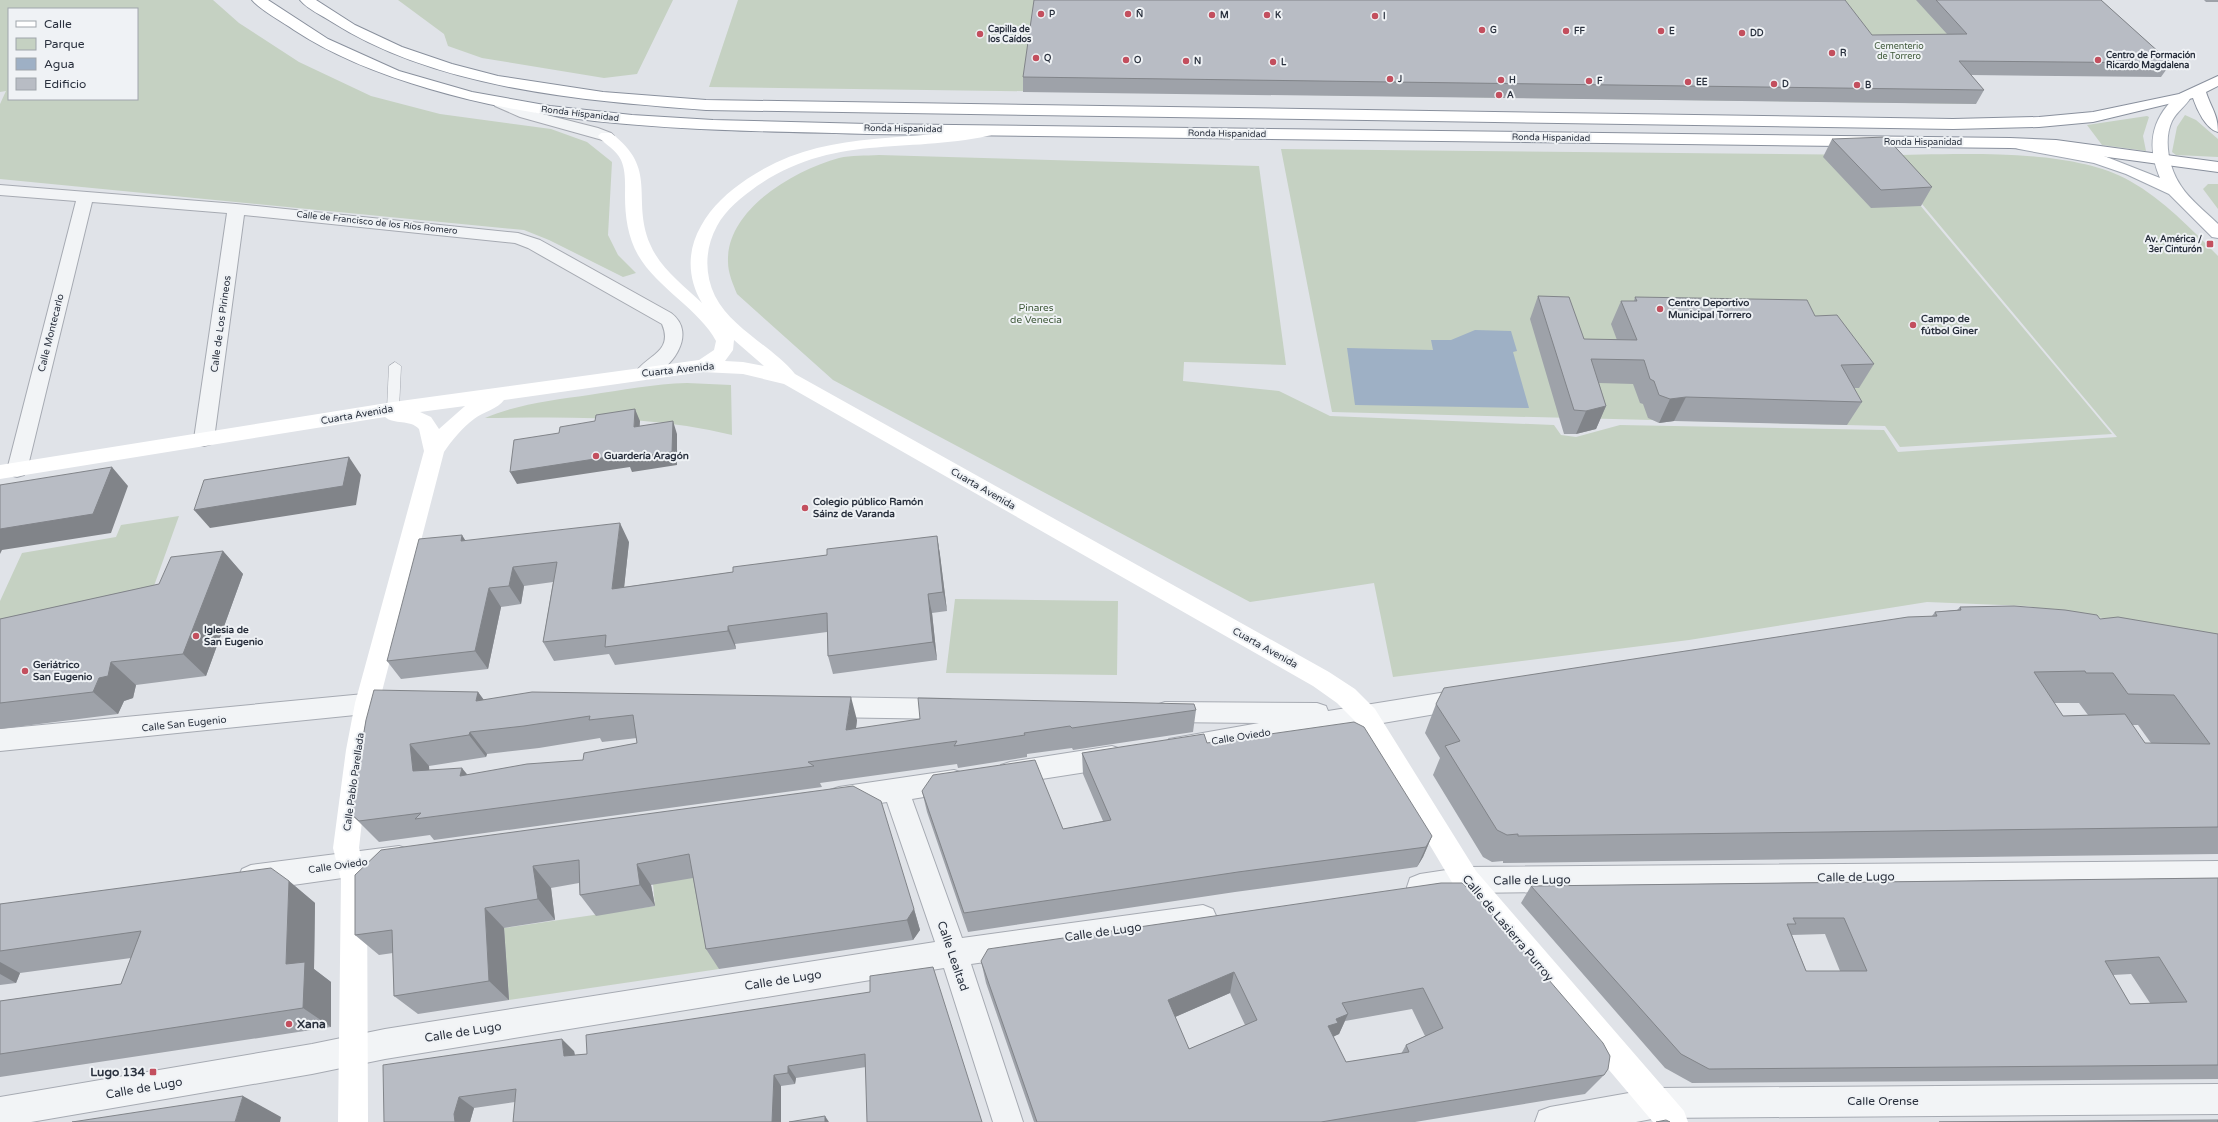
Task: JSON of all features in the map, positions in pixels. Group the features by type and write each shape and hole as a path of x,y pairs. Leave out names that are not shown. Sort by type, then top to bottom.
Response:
{"main road":[{"name":"Ronda Hispanidad","path":"259,0 276,14 326,45 371,65 458,93 500,102 580,114 667,122 991,131 2010,142 2056,145 2162,161 2218,167"},
{"name":"Ronda Hispanidad","path":"308,0 357,32 439,64 489,78 544,89 612,99 706,105 1953,124 2039,122 2086,118 2184,97 2218,80"},
{"path":"2198,90 2204,109 2218,127"},
{"path":"2184,97 2165,117 2161,127 2159,143 2162,161 2176,191 2218,233"},
{"path":"790,379 722,317 706,295 700,274 700,252 707,229 717,213 743,188 779,166 801,157 843,146 873,142 958,138 991,131"},
{"path":"606,136 624,150 634,172 634,210 637,232 644,250 659,274 711,322 724,338 724,347 720,356 702,366"},
{"path":"2010,142 2098,159 2132,171 2176,191"},
{"name":"Cuarta Avenida","path":"9,471 527,389 702,366 743,368 790,379 1321,679 1346,696 1366,716"},
{"name":"Calle Pablo Parellada","path":"434,452 451,428 462,417 490,401 527,389"},
{"name":"Calle Pablo Parellada","path":"353,1122 354,880 346,848 347,826 358,750 367,703 434,452 432,430 422,420 414,417 392,414 358,416"},
{"name":"Calle de Lasierra Purroy","path":"1366,716 1466,880 1665,1112"}],"street":[{"path":"500,102 519,112 585,128 606,136"},
{"name":"Calle de Francisco de los Ríos Romero","path":"0,190 236,209 502,236 527,241 655,311 669,321 674,332 672,344 665,357 645,373"},
{"name":"Calle Montecarlo","path":"9,471 84,196"},
{"name":"Calle de Los Pirineos","path":"204,439 236,209"},
{"name":"Calle Oviedo","path":"817,801 1147,752 1489,695"},
{"name":"Calle San Eugenio","path":"0,740 329,709 367,703 408,701"},
{"path":"803,706 969,709"},
{"path":"1144,712 1320,713"},
{"name":"Calle Lealtad","path":"896,790 953,953 1008,1122"},
{"name":"Calle Oviedo","path":"224,882 421,854"},
{"name":"Calle de Lugo","path":"1396,890 1466,880 2218,873"},
{"name":"Calle de Lugo","path":"0,1112 312,1060 354,1050 953,953 1230,914"},
{"name":"Calle Orense","path":"1550,1122 1665,1112 2218,1099"}],"lane":[{"path":"393,409 395,366"}],"green space":[{"path":"0,0 213,0 239,23 299,62 371,96 440,114 551,129 587,142 612,162 608,235 618,255 636,273 623,277 549,240 524,230 0,179 0,104 6,91 0,92"},
{"path":"398,0 673,0 637,74 604,78 482,58 448,46 444,34"},
{"name":"Cementerio de Torrero","path":"738,0 1958,0 1951,75 1976,104 709,87"},
{"path":"2185,115 2196,120 2218,139 2218,157 2176,155 2172,152 2177,127"},
{"path":"2147,116 2149,117 2143,136 2146,151 2102,145 2087,125"},
{"name":"Centro Deportivo Municipal Torrero","path":"1281,149 1878,155 2112,434 1900,447 1885,426 1332,412"},
{"name":"Pinares de Venecia","path":"1975,154 2043,157 2075,162 2104,170 2130,181 2166,206 2218,256 2218,636 2026,606 1927,602 1689,640 1393,677 1374,583 1250,602 833,380 737,294 728,266 730,243 738,225 751,209 766,195 784,182 803,172 839,158 879,155 1259,166 1286,365 1184,362 1183,381 1279,391 1330,416 1554,425 1561,435 1576,437 1620,425 1884,430 1898,452 2117,437 1881,155"},
{"path":"2208,184 2218,184 2218,209 2203,189"},
{"path":"687,383 731,385 732,435 702,428 640,421 548,417 485,418 510,409 549,401 650,386"},
{"path":"179,516 150,597 0,625 0,601 22,553 116,537 121,525"},
{"path":"955,599 1118,601 1117,675 946,673"},
{"path":"702,875 719,969 509,1000 504,928 655,906 653,884"}],"water":[{"path":"1475,330 1511,331 1517,351 1513,352 1529,408 1355,405 1347,348 1433,350 1431,340 1451,340"}],"building":[{"name":"Cementerio de Torrero","path":"1034,0 1845,0 1872,35 1967,34 1936,0 2101,0 2171,63 1959,61 1984,90 1023,77"},
{"path":"1886,137 1932,187 1881,190 1832,139"},
{"path":"1538,296 1569,297 1584,339 1637,340 1621,301 1637,301 1635,297 1807,300 1815,316 1837,315 1874,364 1841,365 1862,402 1686,397 1670,399 1659,395 1654,381 1650,379 1644,360 1591,359 1606,406 1586,411 1574,410"},
{"path":"635,409 634,427 673,421 672,452 627,459 627,454 510,472 514,440 559,433 560,427 595,421 596,415"},
{"path":"349,457 343,486 194,510 204,480"},
{"path":"112,467 93,514 0,529 0,485"},
{"path":"620,523 612,589 733,572 733,567 827,555 827,549 937,536 943,592 928,594 933,642 828,656 827,613 728,626 728,631 605,647 606,635 543,642 557,562 513,567 509,586 489,588 475,651 387,661 419,539 462,535 461,541"},
{"path":"223,551 183,654 111,662 108,676 99,678 93,692 0,703 0,619 159,584 171,557"},
{"path":"2014,606 2065,610 2097,615 2100,619 2118,617 2218,634 2218,827 1507,835 1497,830 1445,746 1460,741 1436,704 1444,688 1908,617 1937,616 1935,612 1961,610 1960,607","holes":["2085,671 2086,673 2113,673 2128,694 2174,695 2210,744 2145,743 2125,714 2063,716 2034,672"]},
{"path":"374,690 478,692 476,701 532,692 851,697 846,730 920,719 918,698 1194,704 1196,710 1072,728 1070,726 1024,733 1025,735 954,746 957,741 808,762 814,766 415,819 421,813 359,821 350,813 366,720","holes":["633,715 637,743 584,753 583,760 527,764 460,776 462,768 413,771 410,744 469,735 470,732 590,716 589,720"]},
{"path":"1354,722 1364,727 1432,836 1426,847 1238,872 964,913 922,791 933,775 1035,760 1063,829 1111,820 1082,753 1204,734 1207,743"},
{"path":"853,786 881,801 914,909 907,920 706,949 689,854 637,864 640,885 580,895 579,860 533,866 538,899 485,908 489,981 394,996 392,930 355,935 355,875 381,850"},
{"path":"271,868 289,881 286,964 305,962 303,1008 0,1054 0,1001 121,984 141,931 0,951 0,904"},
{"path":"2218,878 2218,1065 1709,1069 1681,1054 1531,886","holes":["1793,918 1844,918 1867,971 1806,971 1787,924 1796,924","2159,957 2187,1002 2130,1004 2105,961"]},
{"path":"1441,883 1462,883 1482,902 1603,1043 1610,1056 1608,1069 1604,1075 1321,1122 1037,1122 981,961 988,949","holes":["1234,972 1257,1020 1189,1049 1168,1000","1423,988 1443,1028 1406,1045 1409,1052 1346,1062 1328,1026 1338,1023 1336,1019 1348,1014 1342,1003"]},
{"path":"933,967 982,1122 867,1122 865,1054 788,1066 788,1073 774,1075 772,1122 513,1122 516,1089 459,1097 454,1114 455,1122 384,1122 383,1065 562,1039 564,1056 587,1054 586,1035 870,992 870,976"},
{"path":"243,1096 235,1122 72,1122"},
{"path":"825,1116 825,1122 789,1122"},
{"path":"1666,1120 1670,1122 1656,1122"},
{"path":"2218,1120 2218,1122 1939,1122"}],"place":[{"name":"P","path":"1041,14"},
{"name":"Ñ","path":"1128,14"},
{"name":"M","path":"1212,15"},
{"name":"K","path":"1267,15"},
{"name":"I","path":"1375,16"},
{"name":"G","path":"1482,30"},
{"name":"FF","path":"1566,31"},
{"name":"E","path":"1661,31"},
{"name":"DD","path":"1742,33"},
{"name":"Capilla de los Caídos","path":"980,34"},
{"name":"R","path":"1832,53"},
{"name":"Q","path":"1036,58"},
{"name":"O","path":"1126,60"},
{"name":"Centro de Formación Ricardo Magdalena","path":"2098,60"},
{"name":"N","path":"1186,61"},
{"name":"L","path":"1273,62"},
{"name":"J","path":"1390,79"},
{"name":"H","path":"1501,80"},
{"name":"F","path":"1589,81"},
{"name":"EE","path":"1688,82"},
{"name":"D","path":"1774,84"},
{"name":"B","path":"1857,85"},
{"name":"A","path":"1499,95"},
{"name":"Av. América / 3er Cinturón","path":"2210,244"},
{"name":"Centro Deportivo Municipal Torrero","path":"1660,309"},
{"name":"Campo de fútbol Giner","path":"1913,325"},
{"name":"Guardería Aragón","path":"596,456"},
{"name":"Colegio público Ramón Sáinz de Varanda","path":"805,508"},
{"name":"Iglesia de San Eugenio","path":"196,636"},
{"name":"Geriátrico San Eugenio","path":"25,671"},
{"name":"Xana","path":"289,1024"},
{"name":"Lugo 134","path":"153,1072"}]}
